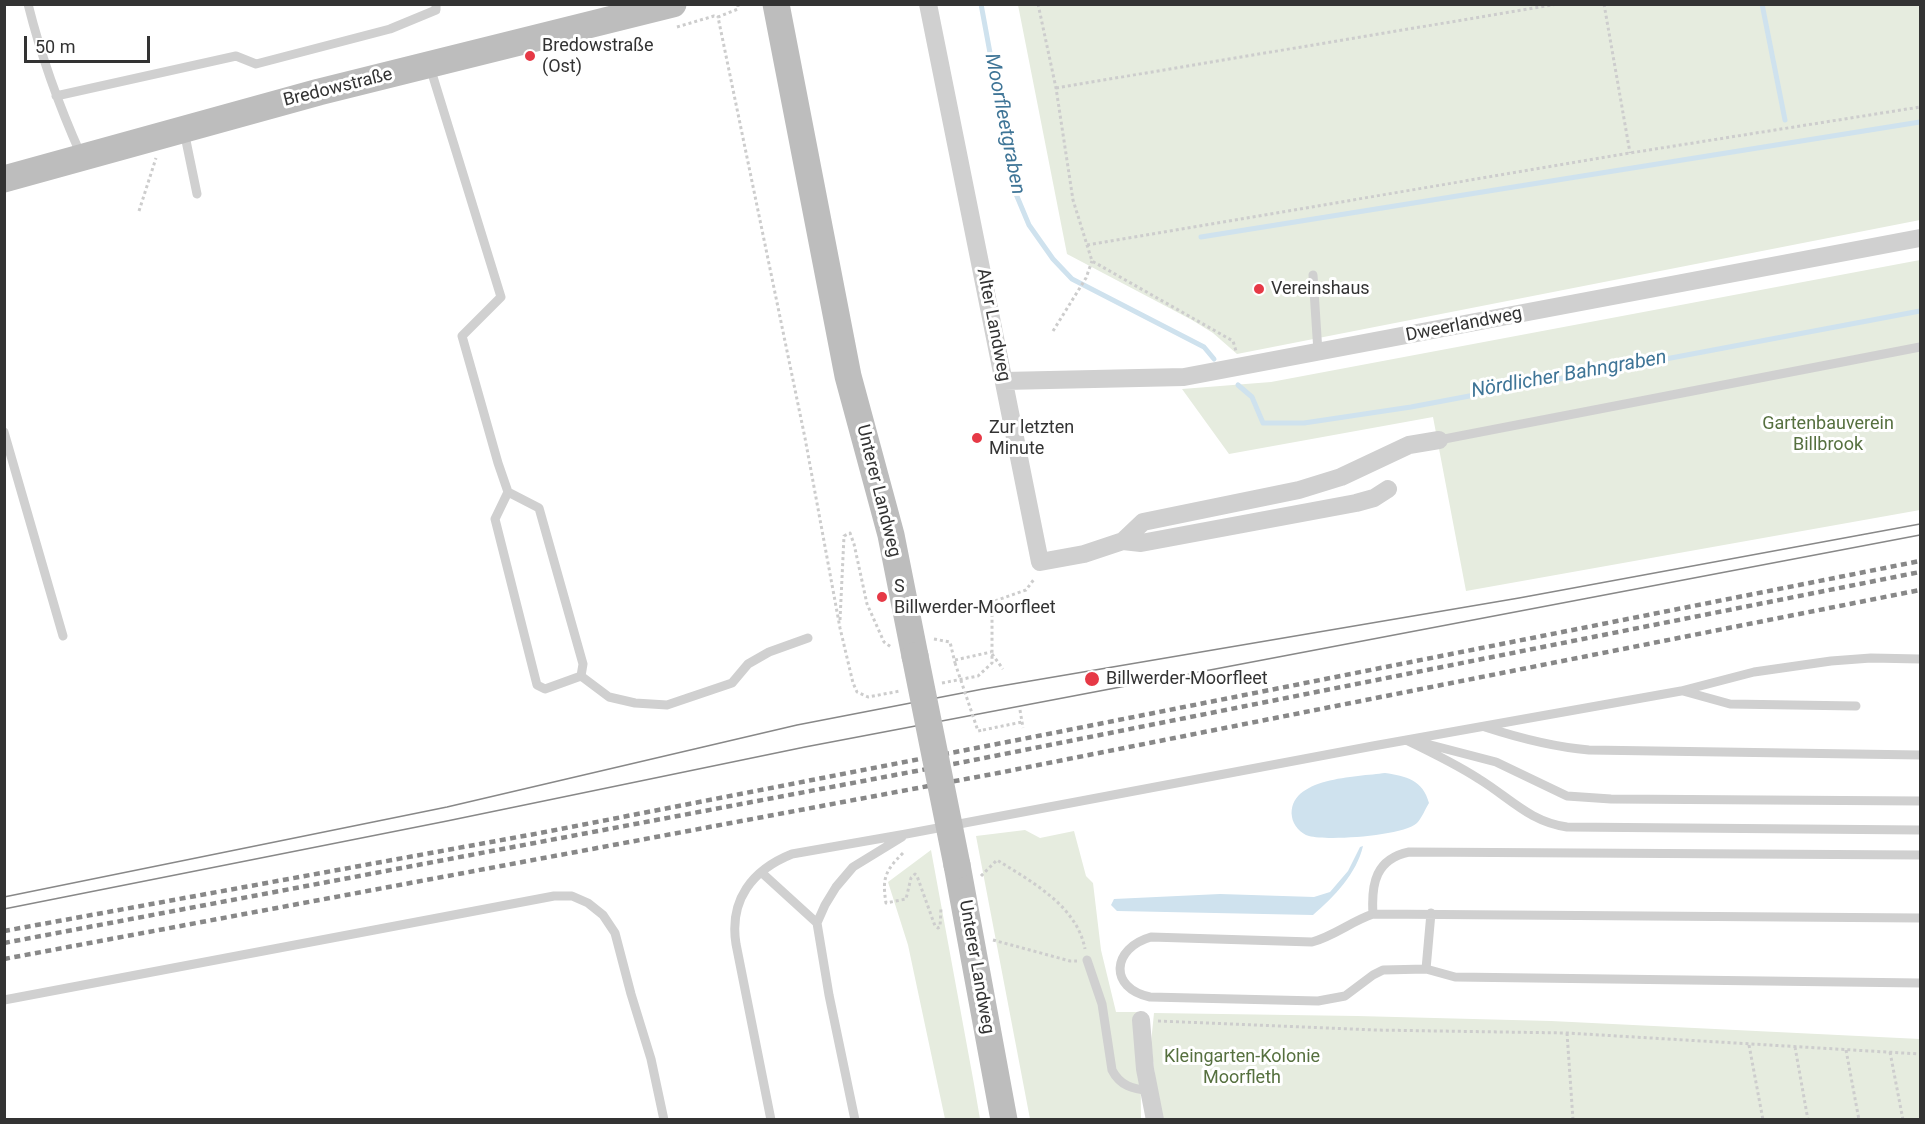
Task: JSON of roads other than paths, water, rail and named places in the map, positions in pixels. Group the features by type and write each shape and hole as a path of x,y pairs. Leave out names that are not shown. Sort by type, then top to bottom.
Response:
{"main road":[{"name":"Bredowstraße","path":"4,179 173,131 673,4"},
{"name":"Unterer Landweg","path":"776,4 848,376 891,535 915,652 1004,1119"}],"street":[{"name":"Alter Landweg","path":"928,4 1040,562 1084,554 1123,541"},
{"name":"Dweerlandweg","path":"1004,381 1184,377 1920,238"},
{"path":"1123,541 1143,522 1299,490 1341,477 1408,445 1439,440"},
{"path":"1123,541 1141,543 1356,503 1374,498 1388,489"},
{"path":"1142,1020 1145,1069 1155,1119"}],"lane":[{"path":"28,4 56,96 81,157"},
{"path":"56,96 236,56 256,64 390,29 436,10 436,4"},
{"path":"430,64 501,297 462,336 508,492 540,508 583,664 581,676"},
{"path":"173,131 197,194"},
{"path":"1313,275 1318,352"},
{"path":"1439,440 1920,347"},
{"path":"4,432 63,636"},
{"path":"508,492 495,519 537,685 545,689 581,676"},
{"path":"581,676 609,697 634,703 667,705 732,683 748,664 769,652 808,638"},
{"path":"771,1119 736,944 734,922 737,904 761,872 771,863 792,854 1681,691 1754,672 1871,658 1920,659"},
{"path":"1681,691 1730,704 1856,706"},
{"path":"1483,726 1566,748 1589,750 1920,755"},
{"path":"1406,740 1460,751 1496,762 1568,796 1611,799 1920,801"},
{"path":"1406,740 1478,778 1532,816 1551,825 1920,830"},
{"path":"855,1119 829,995 818,923 825,904 853,867 906,834"},
{"path":"1373,914 1372,897 1375,878 1379,871 1392,857 1409,852 1920,855"},
{"path":"761,872 818,923"},
{"path":"4,1000 554,896 572,896 588,903 603,915 615,933 630,994 651,1059 664,1119"},
{"path":"1426,969 1431,913"},
{"path":"1920,918 1373,914 1323,939 1312,942 1151,937 1133,944 1126,951 1121,959 1120,976 1135,992 1150,997 1318,1001 1345,996 1383,970 1426,969 1455,977 1920,983"},
{"path":"1087,960 1102,1004 1110,1061 1116,1077 1128,1086 1150,1090"}],"water":[{"path":"1385,773 1413,780 1423,789 1429,803 1417,823 1397,831 1348,838 1309,836 1298,829 1294,823 1293,804 1300,794 1312,787 1342,778"},
{"path":"1363,846 1356,866 1344,884 1313,915 1117,911 1111,905 1114,899 1220,894 1314,897 1330,892 1348,871 1360,847"}],"waterway":[{"name":"Moorfleetgraben","path":"981,4 1016,194 1029,225 1053,259 1072,279 1204,347 1214,359"},
{"path":"1762,4 1785,120"},
{"path":"1201,237 1920,122"},
{"name":"Nördlicher Bahngraben","path":"1238,385 1252,397 1263,423 1304,423 1411,407 1920,311"}],"tram line":[{"path":"4,897 447,807 797,725 983,689 1519,598 1920,524"},
{"path":"4,909 805,747 1920,535"}],"railway":[{"path":"4,931 540,833 1920,561"},
{"path":"4,943 964,762 1920,572"},
{"path":"4,959 998,773 1920,590"}],"place":[{"name":"Bredowstraße (Ost)","path":"530,56"},
{"name":"Vereinshaus","path":"1259,289"},
{"name":"Zur letzten Minute","path":"977,438"},
{"name":"S Billwerder-Moorfleet","path":"882,597"},
{"name":"Billwerder-Moorfleet","path":"1092,679"}],"park label":[{"name":"Gartenbauverein Billbrook","path":"1828,434"},
{"name":"Kleingarten-Kolonie Moorfleth","path":"1242,1067"}]}
